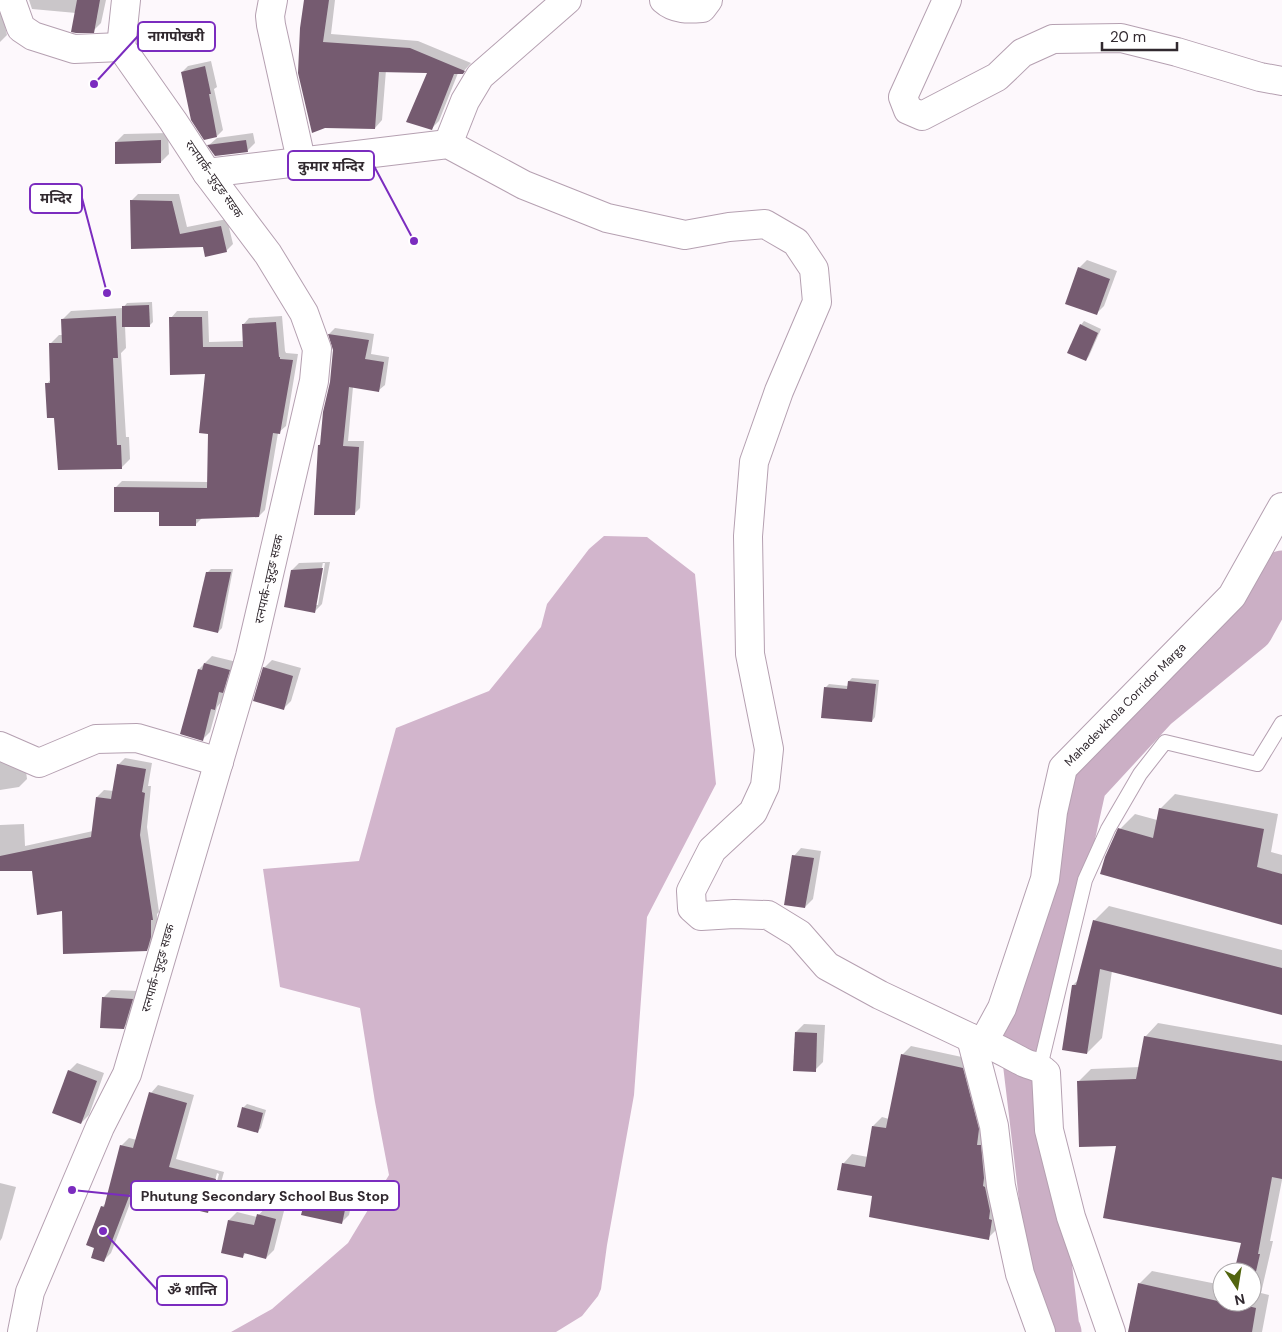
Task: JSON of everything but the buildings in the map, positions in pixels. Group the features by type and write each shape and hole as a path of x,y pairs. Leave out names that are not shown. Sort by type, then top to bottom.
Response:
{"street":[{"path":"11,0 21,28 33,36 74,49 121,47 126,0"},
{"path":"273,0 270,16 271,25 301,160"},
{"path":"448,144 465,101 480,76 568,0"},
{"path":"664,0 683,9 702,8 708,0"},
{"path":"947,0 903,97 908,110 922,116 997,76 1022,53 1053,39 1122,38 1260,77 1282,81"},
{"name":"रत्नपार्क-फुटुङ सडक","path":"22,1332 30,1292 100,1127 127,1074 260,617 314,381 318,349 304,313 268,254 207,173 121,47"},
{"path":"207,173 301,160 448,144 524,185 607,218 685,235 729,227 765,224 796,242 814,269 817,302 779,391 754,462 748,536 750,654 769,749 765,786 753,812 712,850 691,891 692,908 701,916 734,914 768,915 799,934 827,966 880,995 1046,1072 1049,1130 1071,1218 1111,1332"},
{"name":"Mahadevkhola Corridor Marga","path":"978,1040 1002,1008 1045,879 1053,812 1064,768 1232,596 1282,507"},
{"path":"0,746 39,764 96,739 137,738 218,762"},
{"path":"978,1040 994,1126 1001,1186 1020,1274 1041,1332"}],"lane":[{"path":"1034,1066 1084,880 1108,829 1140,774 1165,742 1257,764 1282,723"}],"shaded area":[{"path":"604,536 647,537 695,574 716,784 647,917 634,1095 601,1289 598,1296 582,1316 556,1332 231,1332 272,1309 348,1243 389,1175 360,1008 280,987 263,869 359,861 396,728 489,691 541,627 547,604 589,549"}],"waterway":[{"path":"1059,1332 1057,1329 1023,1043 1052,929 1084,785 1156,707 1251,629 1282,573"}],"place":[{"name":"नागपोखरी","path":"94,84"},
{"name":"कुमार मन्दिर","path":"414,241"},
{"name":"मन्दिर","path":"107,293"},
{"name":"Phutung Secondary School Bus Stop","path":"72,1190"},
{"name":"ॐ शान्ति","path":"103,1231"}]}
